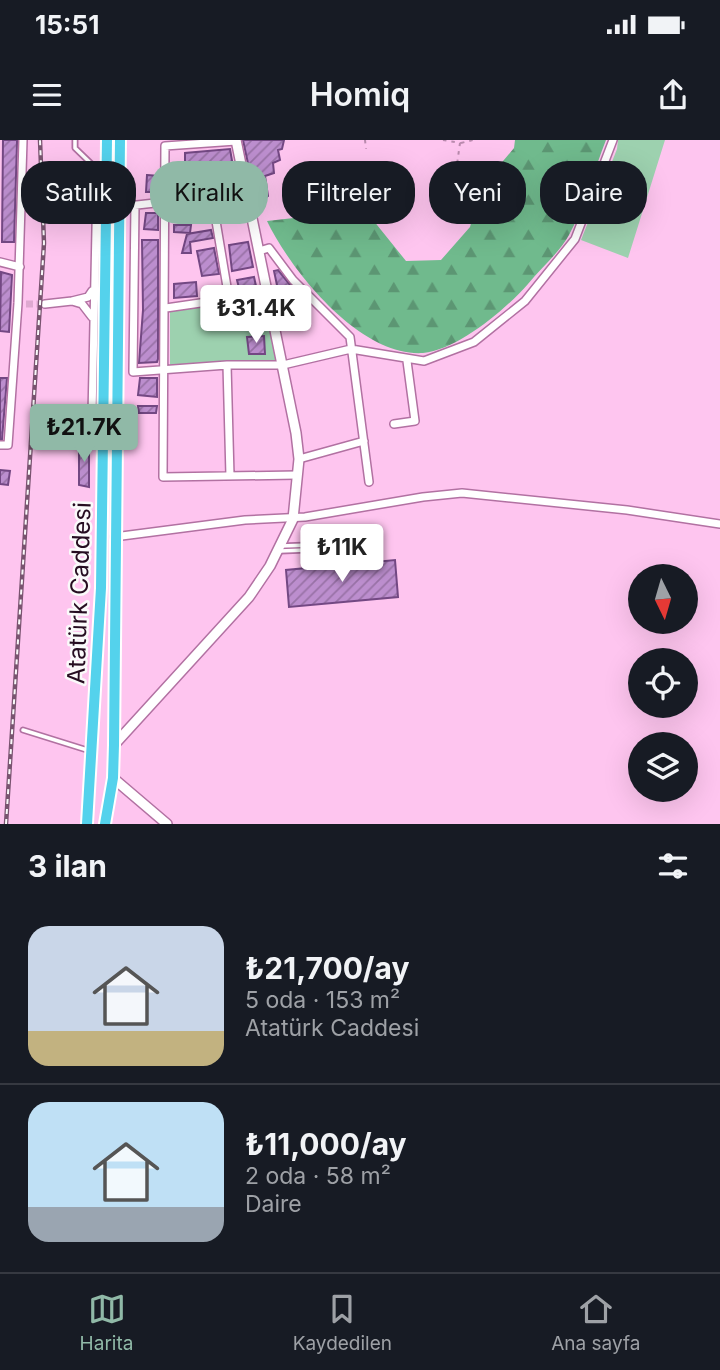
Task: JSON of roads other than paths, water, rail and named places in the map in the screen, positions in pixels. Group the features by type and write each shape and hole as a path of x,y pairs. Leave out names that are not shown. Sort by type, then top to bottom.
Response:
{"highway":[{"name":"Atatürk Caddesi","path":"106,161 107,140"},
{"name":"Atatürk Caddesi","path":"120,140 120,161"},
{"name":"Atatürk Caddesi","path":"87,824 99,657 106,224"},
{"name":"Atatürk Caddesi","path":"105,824 113,778 114,745 119,224"},
{"path":"93,753 114,745"},
{"path":"92,778 113,778"}],"street":[{"path":"4,445 22,303 20,267 23,140"},
{"path":"165,161 165,146 236,140 240,161"},
{"path":"135,224 133,372 227,365 283,365 351,349 424,361 474,342 525,301 575,239 613,140"},
{"path":"95,224 92,415 104,435"},
{"path":"166,224 163,477 298,475"},
{"path":"216,224 229,299"},
{"path":"114,745 249,597 279,549 293,519 299,459 269,293 252,224"},
{"path":"259,251 269,248 293,279 350,337 369,482"},
{"path":"0,262 20,267"},
{"path":"45,304 88,297 93,291"},
{"path":"166,308 269,293"},
{"path":"72,301 82,304 92,317"},
{"path":"394,424 415,421 407,360"},
{"path":"227,365 230,476"},
{"path":"299,459 363,441"},
{"path":"114,537 245,520 293,519 462,493 627,510 720,524"},
{"path":"113,778 167,824"}],"lane":[{"path":"75,140 75,148 90,161"},
{"path":"279,549 342,544 347,548 349,564"},
{"path":"279,549 332,549 341,553 343,565"},
{"path":"23,730 75,744 93,753"}],"tunnel":[{"path":"26,304 45,304"}],"railway":[{"path":"6,824 44,243 40,140"}]}
